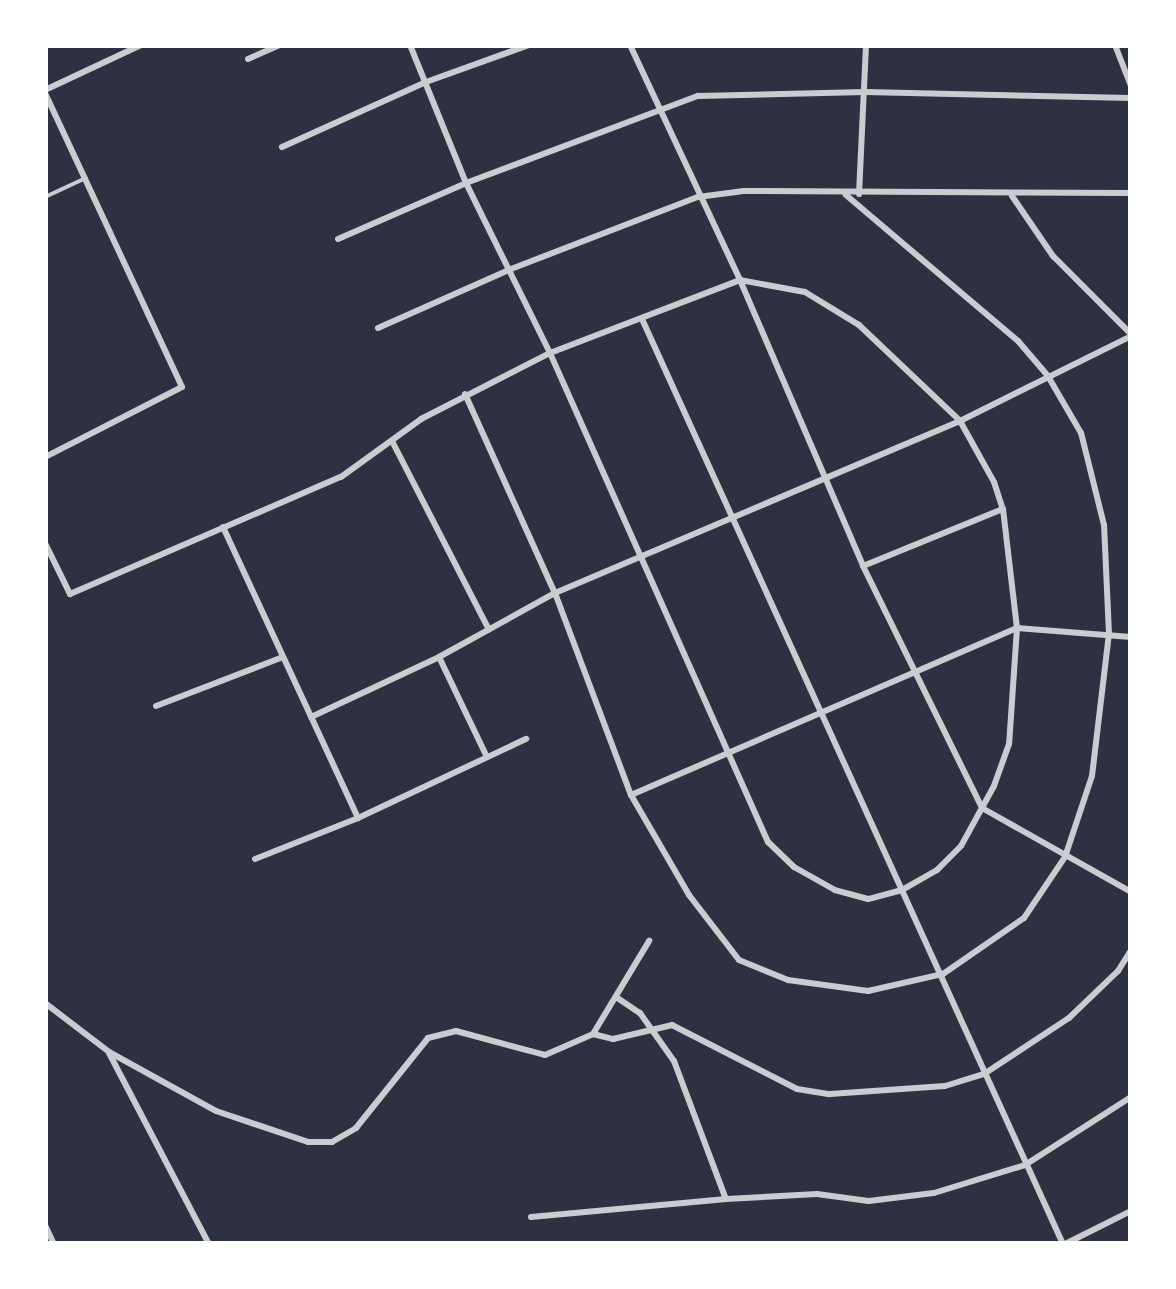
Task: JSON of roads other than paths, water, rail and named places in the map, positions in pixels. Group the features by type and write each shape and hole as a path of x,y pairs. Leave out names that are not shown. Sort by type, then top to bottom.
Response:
{"street":[{"path":"45,457 182,387 45,91 141,45"},
{"path":"248,60 280,45"},
{"path":"45,543 70,594 341,477 420,419 550,352 740,280 805,292 859,325 960,420 994,482 1003,510 1017,628 1010,744 961,846 937,870 902,890 868,900 835,890 794,867 768,842 637,556 550,352 466,183 410,45"},
{"path":"282,147 426,82 529,45"},
{"path":"630,45 740,280 863,566 982,808 1131,892"},
{"path":"860,194 866,45"},
{"path":"1116,45 1131,86"},
{"path":"338,239 466,183 660,107 698,96 865,92 1131,98"},
{"path":"378,328 511,269 698,197 744,192 1131,194"},
{"path":"465,394 555,593 631,796 689,895 739,960 788,980 868,991 943,974 1024,918 1066,857 1092,776 1108,634 1104,524 1081,433 1048,376 1018,341 846,194"},
{"path":"311,717 439,657 555,593 960,420 1131,335 1053,256 1011,195"},
{"path":"642,319 1064,1244 1131,1211"},
{"path":"392,441 489,630"},
{"path":"863,566 1003,510"},
{"path":"223,527 358,818"},
{"path":"631,796 1017,628 1131,636"},
{"path":"156,706 284,657"},
{"path":"439,657 486,756"},
{"path":"255,860 358,818 526,739"},
{"path":"594,1034 650,941"},
{"path":"45,1003 109,1052 216,1111 308,1142 332,1142 356,1128 428,1038 456,1031 545,1054 594,1034 613,1038 672,1025 797,1089 830,1094 945,1086 984,1074 1069,1018 1118,972 1131,950"},
{"path":"616,997 652,1029 674,1061 726,1199"},
{"path":"109,1052 209,1244"},
{"path":"531,1217 726,1199 817,1194 885,1199 934,1193 1025,1165 1131,1097"},
{"path":"45,1225 54,1244"}],"lane":[{"path":"45,197 86,178"}]}
